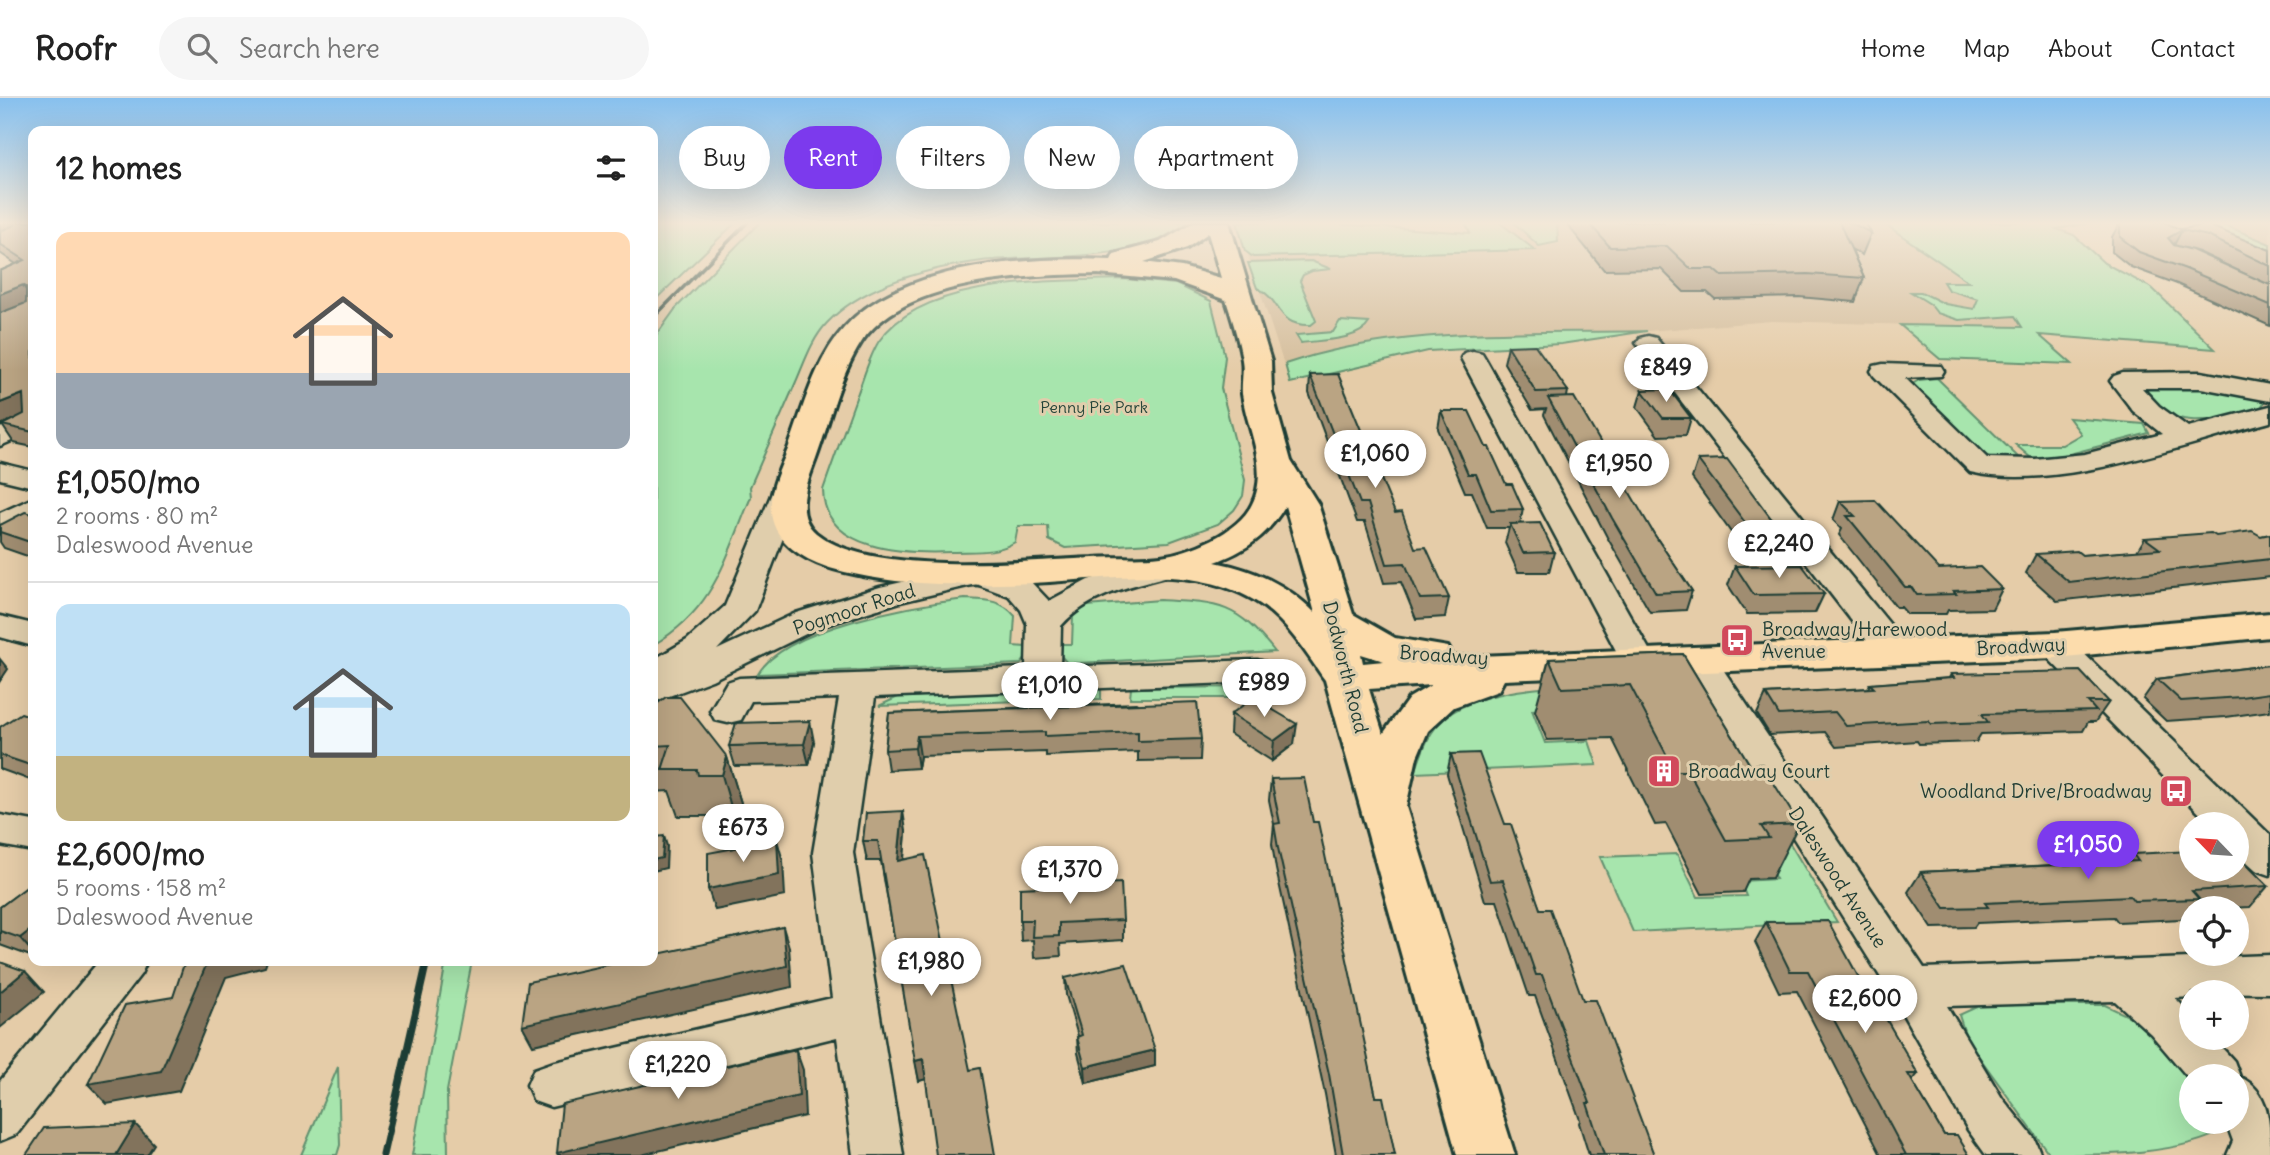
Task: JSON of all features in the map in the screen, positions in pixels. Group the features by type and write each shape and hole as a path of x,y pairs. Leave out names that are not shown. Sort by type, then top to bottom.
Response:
{"highway":[{"path":"1004,271 954,280 906,296 870,317 853,334 844,348 792,478 785,509 787,520 804,542 820,551 866,567 978,574 1165,567 1242,581 1273,595 1289,608 1345,677"},
{"path":"1155,271 1172,272 1199,279 1237,295"},
{"name":"Dodworth Road","path":"1231,271 1257,360 1257,393 1275,461 1301,505 1336,619 1345,677 1486,1155"},
{"path":"1165,567 1215,551 1244,534 1260,519 1270,502 1275,461"},
{"name":"Broadway","path":"1336,619 1353,635 1369,644 1409,656 1562,663"},
{"name":"Broadway","path":"1345,677 1562,663 2055,645 2270,625"},
{"path":"1385,808 1392,758 1401,737 1425,708 1438,698 1473,683 1562,663"}],"street":[{"path":"1648,343 1894,652"},
{"path":"1473,358 1638,660"},
{"path":"1932,371 1883,371 1980,467 2035,467 2086,462 2270,414"},
{"path":"2183,436 2159,421 2135,400 2123,380 2201,380 2270,394"},
{"path":"0,438 28,424"},
{"path":"0,471 28,478"},
{"path":"658,671 699,648 738,611 792,478"},
{"path":"0,525 28,510"},
{"path":"1045,624 1060,606 1080,594 1165,567"},
{"path":"978,574 1029,596 1045,624 1043,677"},
{"name":"Pogmoor Road","path":"658,688 700,672 808,620 891,594 978,574"},
{"path":"0,625 28,633"},
{"path":"2055,645 2221,812"},
{"name":"Daleswood Avenue","path":"1698,658 1912,988 1985,1114 2016,1155"},
{"path":"734,701 859,687 1043,677 1257,671"},
{"path":"859,687 833,853 859,1012 878,1155"},
{"path":"0,830 28,835"},
{"path":"2249,839 2270,859"},
{"path":"0,1118 120,966"},
{"path":"1912,988 2125,982 2270,974"},
{"path":"2125,982 2167,1020 2206,1064"},
{"path":"551,1085 859,1012"},
{"path":"2249,1116 2260,1148 2252,1155"}],"shaded area":[{"path":"1253,271 2038,271 2022,328 1772,321 1647,331 1561,344 1428,351 1290,383"}],"green space":[{"path":"658,271 685,271 658,297"},
{"path":"712,271 927,271 860,297 842,309 821,330 808,352 750,487 751,497 716,581 691,615 658,642 658,333 676,308"},
{"path":"1251,271 1311,271 1303,275 1300,281 1316,321 1311,325 1291,322 1265,293 1257,288"},
{"path":"1954,271 2120,271 2152,288 2215,349 2039,335 2072,364 1940,359 1900,325 2022,327 2015,316 1959,320 1937,313 1930,304 1911,292 1921,292 1945,304 1974,309 1978,299 1948,290 1943,282 1969,282"},
{"name":"Penny Pie Park","path":"1125,279 1176,284 1211,301 1225,357 1221,388 1245,480 1243,496 1234,510 1218,524 1169,542 1065,548 1049,540 1048,526 1018,526 1015,542 1008,546 985,551 933,552 891,550 871,545 852,537 837,526 827,511 823,490 872,354 879,341 899,320 926,305 958,294 993,287"},
{"path":"1340,321 1369,323 1357,333 1338,339 1301,343 1296,335 1333,332"},
{"path":"1647,331 1561,344 1428,351 1290,383 1285,364 1328,352 1418,337 1510,332"},
{"path":"1937,378 2021,460 1997,460 1975,451 1909,386 1919,380"},
{"path":"2170,384 2235,390 2258,397 2264,402 2261,408 2229,416 2185,419 2171,415 2144,395 2145,387"},
{"path":"2069,418 2144,424 2149,433 2066,455 2031,458 2016,445 2062,445 2081,434"},
{"path":"965,599 986,600 1010,610 1015,616 1013,646 1026,647 1025,659 1021,664 758,674 772,658 821,632 884,613"},
{"path":"1160,600 1198,602 1225,609 1249,624 1275,652 1079,663 1067,663 1061,656 1060,644 1072,644 1073,616 1087,606"},
{"path":"1679,684 1665,705 1532,710 1545,743 1589,741 1597,765 1415,773 1426,742 1435,729 1446,717 1467,704 1524,690 1591,685"},
{"path":"1264,687 1265,698 1130,698 1131,688"},
{"path":"1101,689 1101,699 1050,700 1051,690"},
{"path":"1021,691 1021,701 879,706 900,696"},
{"path":"1774,817 1837,922 1633,932 1600,857 1677,854 1698,897 1746,896 1740,881 1776,879 1742,820"},
{"path":"445,966 471,966 447,1091 448,1155 412,1155"},
{"path":"1981,1005 2105,1005 2141,1022 2181,1064 2179,1134 2216,1134 2187,1144 2142,1152 2050,1155 1967,1040 1959,1015"},
{"path":"338,1067 340,1145 337,1155 301,1155"}],"building":[{"path":"0,271 28,271 28,431 2,425 24,414 23,394 0,403 0,313 26,303 26,287 23,285 0,294"},
{"path":"1717,271 1861,271 1864,278 1808,274 1722,276"},
{"path":"2191,271 2240,271 2270,285 2270,305"},
{"path":"1535,345 1568,391 1536,392 1508,346"},
{"path":"1338,374 1395,513 1402,512 1415,548 1426,547 1449,598 1420,599 1405,563 1387,564 1368,503 1360,503 1310,375"},
{"path":"1669,389 1691,418 1663,418 1642,390"},
{"path":"1574,397 1654,534 1692,591 1656,593 1612,518 1548,398"},
{"path":"1441,411 1469,411 1506,484 1512,484 1523,509 1491,510 1476,474 1468,474"},
{"path":"1727,459 1784,536 1756,537 1698,460"},
{"path":"1875,500 1939,569 1980,567 2002,589 1917,595 1911,587 1905,587 1847,516 1855,516 1840,501"},
{"path":"28,513 28,541 0,532 0,525"},
{"path":"1540,523 1554,552 1523,553 1510,524"},
{"path":"2252,531 2261,536 2270,534 2270,559 2069,582 2036,554 2077,551 2082,555 2160,549 2145,538 2211,533 2216,536"},
{"path":"1802,565 1824,594 1754,595 1735,566"},
{"path":"1683,654 1750,765 1762,764 1799,824 1761,826 1769,838 1726,840 1688,771 1675,771 1630,685 1562,688 1549,659"},
{"path":"2270,665 2270,693 2241,697 2181,701 2157,679"},
{"path":"2080,671 2109,702 2088,702 2096,711 1982,714 1988,722 1931,724 1928,721 1846,726 1835,712 1779,715 1766,694 1874,688 1870,684 1954,678 1951,674"},
{"path":"666,697 680,697 727,757 722,775 698,775 697,770 662,770 670,745 658,746 658,703"},
{"path":"1253,698 1297,724 1274,741 1231,714"},
{"path":"1197,702 1201,739 1138,741 1138,732 1045,736 1045,732 917,736 915,748 885,750 889,713"},
{"path":"21,713 28,715 28,764 0,755 0,727"},
{"path":"810,721 804,744 729,746 736,723"},
{"path":"1479,753 1505,824 1511,824 1540,909 1550,909 1583,1000 1596,1000 1654,1155 1604,1155 1587,1103 1590,1103 1542,975 1536,975 1503,880 1490,881 1451,754"},
{"path":"1304,778 1313,822 1318,822 1376,1097 1383,1097 1395,1155 1343,1155 1329,1074 1274,824 1280,823 1271,779"},
{"path":"903,811 898,861 925,855 970,1070 980,1068 995,1155 936,1155 923,1059 915,1061 878,841 863,841 866,813"},
{"path":"664,836 662,858 658,859 658,837"},
{"path":"777,840 779,875 708,889 708,853"},
{"path":"2179,852 2179,882 2249,882 2249,867 2268,886 2192,891 2196,896 2179,896 2179,900 2134,901 2130,896 1985,903 1988,907 1945,908 1921,872 2138,861 2133,854"},
{"path":"1121,883 1123,920 1059,923 1059,936 1032,937 1033,920 1020,920 1020,888"},
{"path":"28,886 28,932 20,938 0,931 0,907"},
{"path":"1828,921 1870,998 1874,998 1918,1074 1908,1074 1944,1135 1957,1135 1969,1155 1906,1155 1808,971 1790,971 1766,922"},
{"path":"783,927 787,966 522,1025 528,982 602,966 658,966 658,954"},
{"path":"0,962 25,971 0,992"},
{"path":"1126,964 1155,1050 1085,1067 1077,1037 1082,1035 1065,978"},
{"path":"183,966 206,966 161,1071 88,1084 125,1005 173,997"},
{"path":"796,1050 799,1096 557,1153 562,1104"},
{"path":"135,1124 116,1155 26,1155 44,1128"}],"railway":[{"path":"658,313 699,271"},
{"path":"383,1155 426,966"}],"place":[{"name":"Broadway/Harewood Avenue","path":"1737,640"},
{"name":"Broadway Court","path":"1664,771"},
{"name":"Woodland Drive/Broadway","path":"2176,791"}]}
